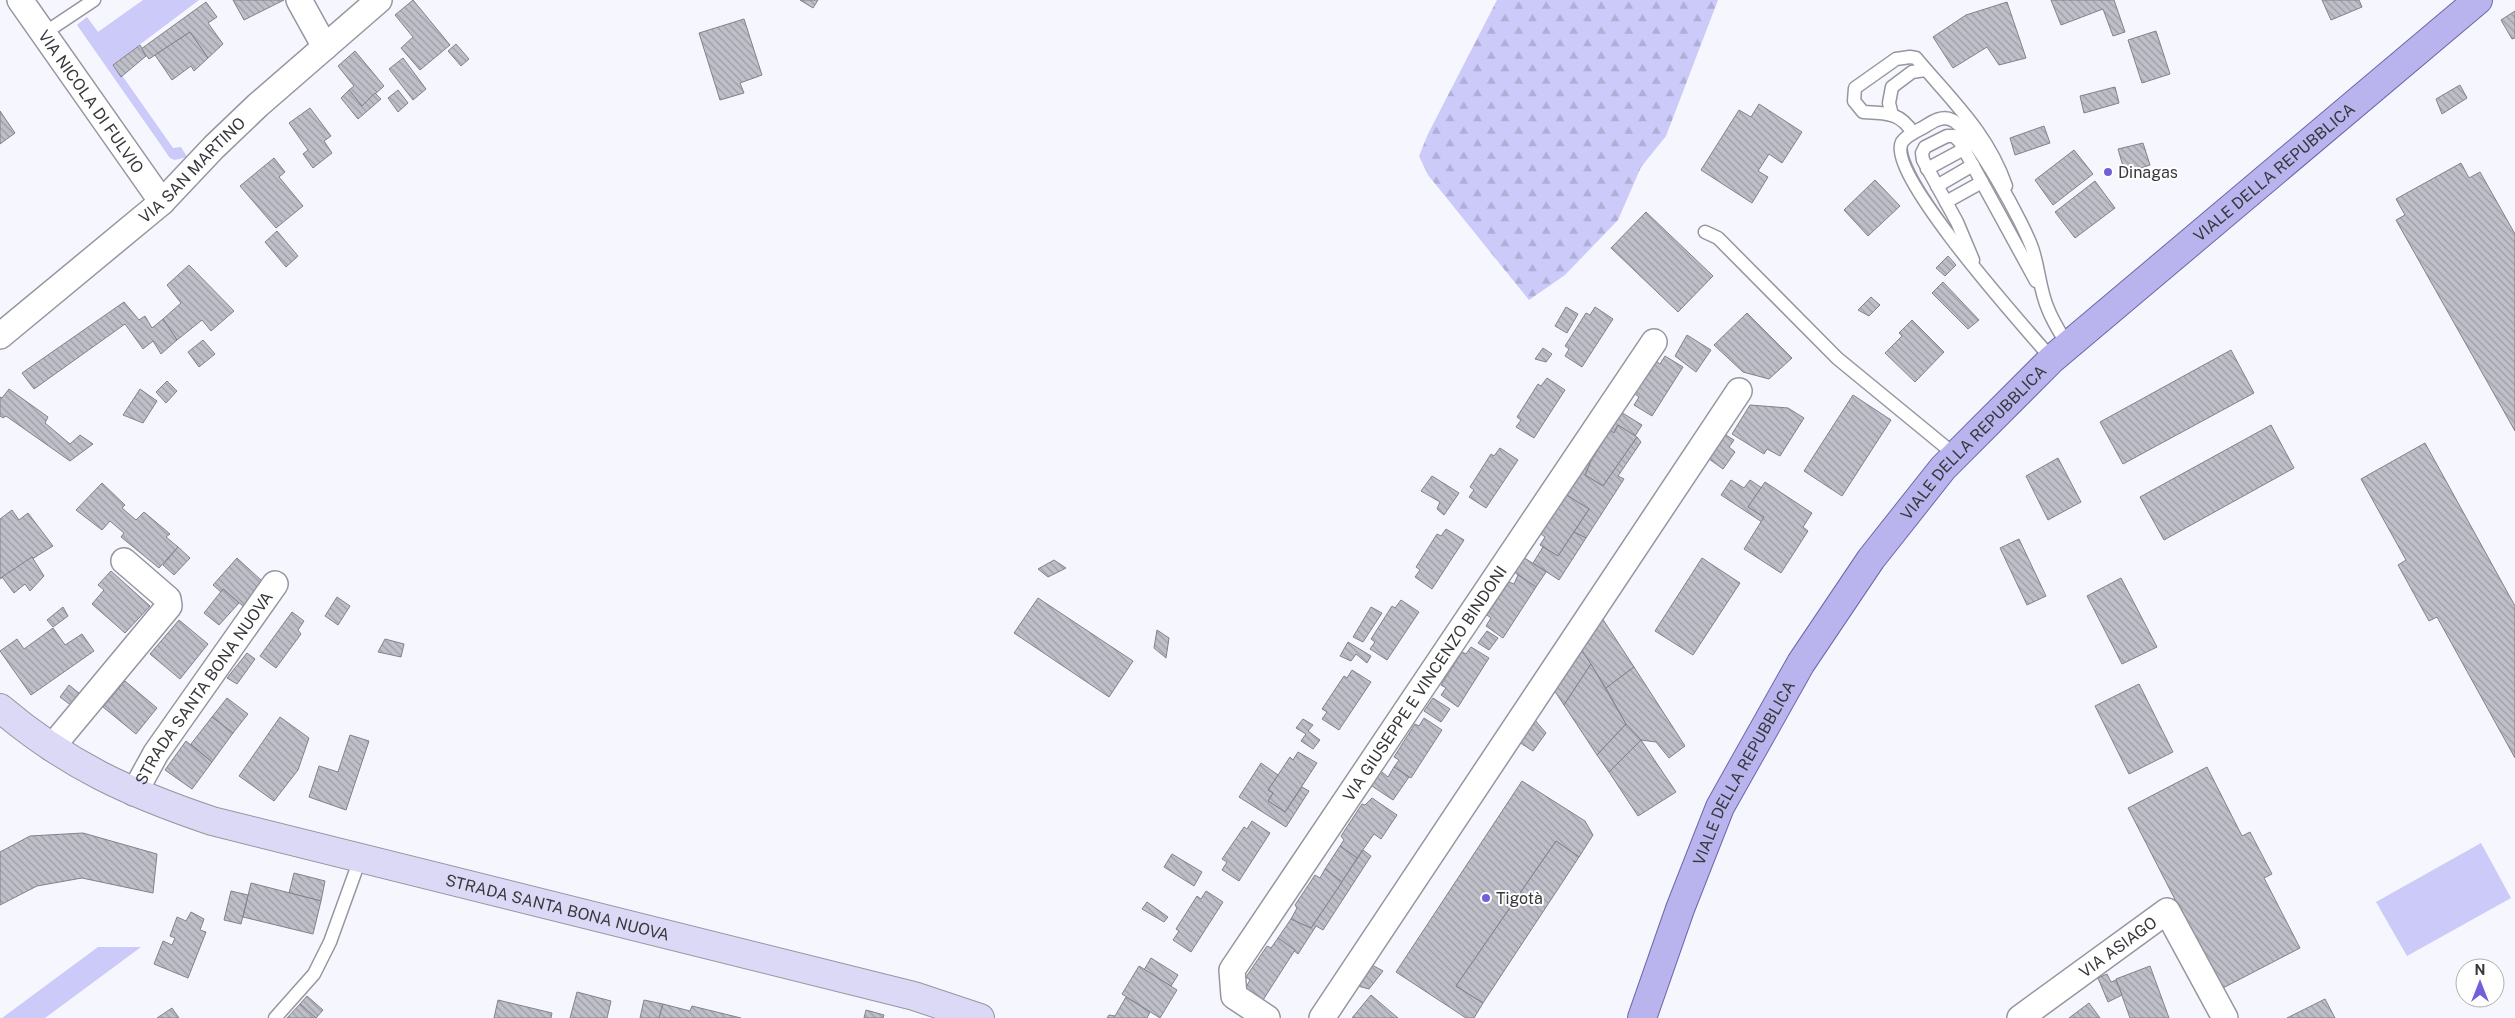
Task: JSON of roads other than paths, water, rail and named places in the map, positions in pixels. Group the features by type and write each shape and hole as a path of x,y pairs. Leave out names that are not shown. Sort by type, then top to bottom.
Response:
{"main road":[{"name":"VIALE DELLA REPUBBLICA","path":"1642,1018 1680,909 1720,807 1801,663 1871,559 1954,454 2060,352 2478,0"}],"street":[{"name":"VIA NICOLA DI FULVIO","path":"20,0 162,202"},
{"path":"299,0 325,47"},
{"name":"VIA SAN MARTINO","path":"0,336 162,202 258,105 379,0"},
{"name":"VIA GIUSEPPE E VINCENZO BINDONI","path":"1267,1018 1234,996 1232,970 1654,342"},
{"path":"1322,1018 1739,391"},
{"path":"50,748 169,606 168,599 124,561"},
{"name":"STRADA SANTA BONA NUOVA","path":"134,793 156,753 275,584"},
{"name":"STRADA SANTA BONA NUOVA","path":"0,708 50,748 97,775 134,793 212,821 914,996 980,1018"},
{"name":"VIA ASIAGO","path":"2020,1018 2167,911 2225,1018"}],"lane":[{"path":"43,34 94,0"},
{"path":"1913,133 1907,123 1892,115 1863,112 1854,101 1856,88 1901,57 1916,58 1985,139 2000,169 2017,217"},
{"path":"1892,115 1889,103 1892,87 1912,72 1926,70"},
{"path":"1946,118 1957,123 1972,138 2017,217 2033,251 2060,352 1979,273 1940,225 1901,158 1901,143 1913,133 1935,121 1946,118"},
{"path":"1979,273 1957,222 1928,169 1922,153 1925,147 1947,136 1954,136 1964,149 2043,294"},
{"path":"1928,169 1964,149"},
{"path":"1937,186 1973,165"},
{"path":"1946,202 1982,182"},
{"path":"1705,232 1718,238 1838,358 1954,454"},
{"path":"275,1018 314,974 330,942 360,859"}],"place":[{"name":"Dinagas","path":"2108,172"},
{"name":"Tigotà","path":"1486,898"}]}
